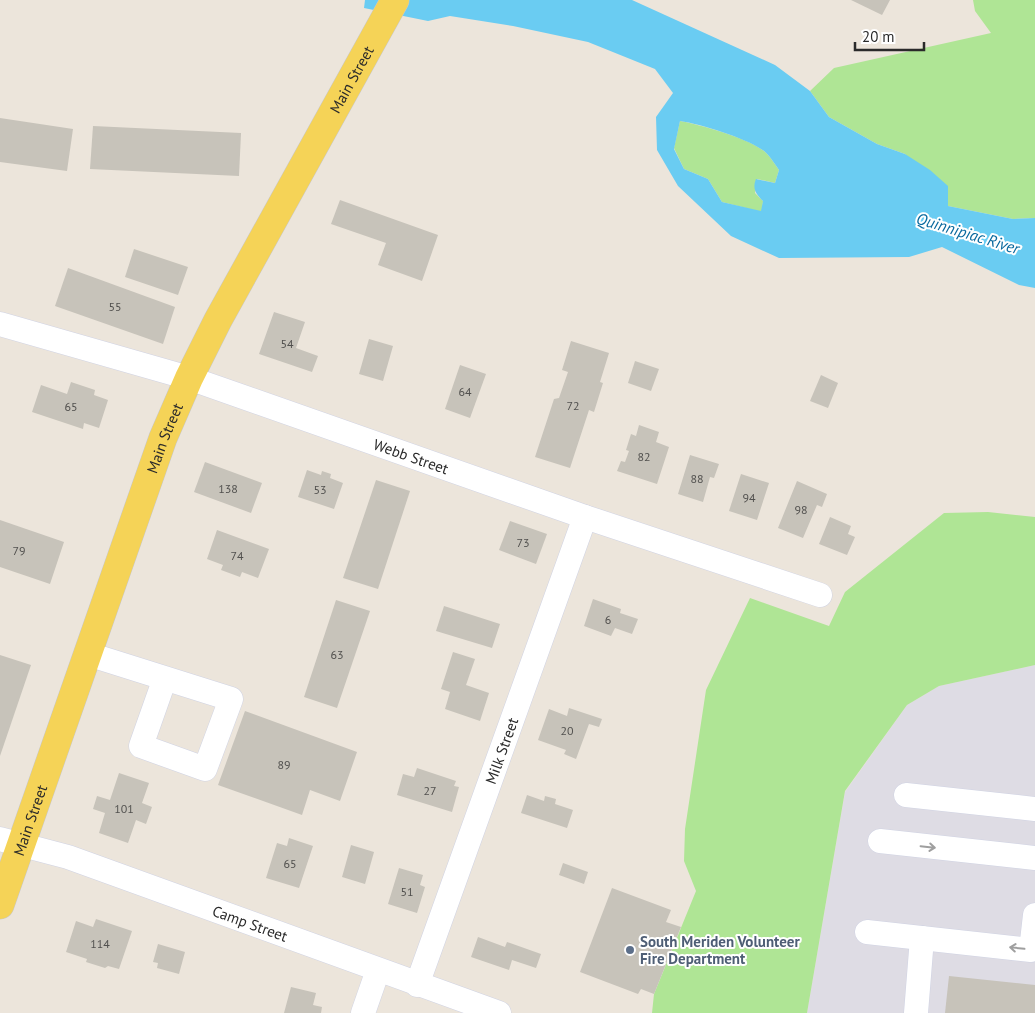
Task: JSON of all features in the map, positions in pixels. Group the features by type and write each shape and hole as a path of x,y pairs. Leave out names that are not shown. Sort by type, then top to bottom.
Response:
{"main road":[{"name":"Main Street","path":"0,906 11,842 88,654 163,438 189,378 253,255 390,8"}],"street":[{"name":"Webb Street","path":"0,324 189,378 585,517 820,595"},
{"name":"Milk Street","path":"417,985 585,517"},
{"path":"88,654 165,678"},
{"path":"906,795 1035,809"},
{"path":"880,841 1035,858"},
{"name":"Camp Street","path":"11,842 68,857 417,985 499,1013"},
{"path":"867,932 1032,950 1035,916"},
{"path":"916,1013 922,938"},
{"path":"363,1013 378,970"}],"shaded area":[{"path":"1035,665 1035,1013 807,1013 845,792 907,705 939,686"}],"green space":[{"path":"973,0 1035,0 1035,218 1013,219 948,206 905,154 877,144 829,117 810,91 834,68 991,33 975,11"},
{"path":"680,121 733,136 764,151 779,170 775,183 757,179 755,193 763,201 762,212 722,202 708,179 684,169 674,148"},
{"path":"988,512 1035,517 1035,665 939,686 907,705 845,791 807,1013 652,1013 654,994 696,891 684,861 685,829 706,690 750,598 829,626 845,592 944,513"}],"water":[{"name":"Quinnipiac River","path":"365,0 632,0 775,65 810,91 829,117 877,144 905,154 930,170 948,186 948,206 1013,219 1035,218 1035,288 1019,285 942,247 909,257 779,258 731,236 678,186 657,150 656,117 673,93 655,69 588,42 513,26 450,16 428,21 364,8","holes":["680,121 744,140 764,151 779,170 775,183 756,179 755,191 763,201 761,211 722,202 708,179 684,169 674,149"]}],"building":[{"path":"851,0 890,0 882,15"},
{"path":"0,118 73,129 67,171 0,162"},
{"path":"93,126 241,133 239,176 90,169"},
{"path":"340,200 438,235 422,281 378,265 386,243 331,224"},
{"path":"134,249 188,267 178,295 125,277"},
{"path":"68,268 175,307 163,344 55,306"},
{"path":"274,312 305,322 296,348 318,356 312,372 259,354"},
{"path":"369,339 393,346 383,381 359,374"},
{"path":"571,341 609,353 600,382 603,383 594,412 589,410 570,468 535,457 554,399 559,398 568,372 562,370"},
{"path":"635,361 659,369 651,391 628,383"},
{"path":"460,365 486,374 470,418 445,409"},
{"path":"821,375 838,383 828,408 810,401"},
{"path":"71,382 95,390 94,395 108,400 99,428 84,423 83,429 32,412 41,385 67,394"},
{"path":"639,425 659,432 656,442 669,447 657,484 617,471 621,461 625,462 629,451 626,450 631,434 636,436"},
{"path":"690,455 719,464 714,478 710,477 703,502 678,494"},
{"path":"205,462 262,483 251,513 194,492"},
{"path":"307,470 321,475 322,471 331,474 330,478 343,483 334,509 298,497"},
{"path":"741,474 769,483 757,520 729,511"},
{"path":"376,480 410,491 378,589 343,578"},
{"path":"797,481 827,494 822,507 817,505 803,538 778,528"},
{"path":"830,517 851,526 848,534 855,537 847,555 819,544"},
{"path":"0,520 64,542 50,584 0,567"},
{"path":"510,521 547,534 536,564 499,550"},
{"path":"217,530 269,549 258,578 242,572 240,577 221,570 223,565 207,559"},
{"path":"593,599 621,609 620,613 638,619 632,634 615,628 611,636 584,626"},
{"path":"336,600 370,611 337,708 304,697"},
{"path":"444,606 500,624 492,648 436,631"},
{"path":"453,652 475,659 466,685 489,693 480,721 445,709 450,692 441,689"},
{"path":"0,655 31,665 0,756"},
{"path":"569,708 602,719 599,727 589,724 576,759 564,754 566,750 538,740 549,709 567,716"},
{"path":"245,711 357,752 340,801 310,790 302,815 218,785"},
{"path":"417,768 456,781 454,786 459,787 452,812 397,795 403,774 414,777"},
{"path":"119,773 149,783 142,803 152,807 146,824 136,820 128,843 99,833 105,813 93,809 97,796 110,800"},
{"path":"527,795 544,801 545,796 556,799 555,804 573,810 567,828 521,813"},
{"path":"289,838 313,846 299,888 266,878 277,843 287,846"},
{"path":"351,845 374,852 365,884 342,877"},
{"path":"563,863 588,872 584,884 559,875"},
{"path":"399,868 423,875 420,885 425,887 417,913 388,904"},
{"name":"South Meriden Volunteer Fire Department","path":"612,888 671,910 666,922 681,927 654,994 641,989 638,994 580,972"},
{"path":"96,919 132,931 119,969 108,966 105,968 86,962 87,959 66,952 76,921 93,927"},
{"path":"478,937 505,947 507,942 541,954 536,968 512,960 509,970 471,957"},
{"path":"158,944 185,952 179,974 157,968 158,963 153,962"},
{"path":"949,976 1035,985 1035,1013 945,1013"},
{"path":"291,987 316,993 313,1005 322,1007 321,1013 284,1013"}],"place":[{"name":"South Meriden Volunteer Fire Department","path":"630,950"}]}
